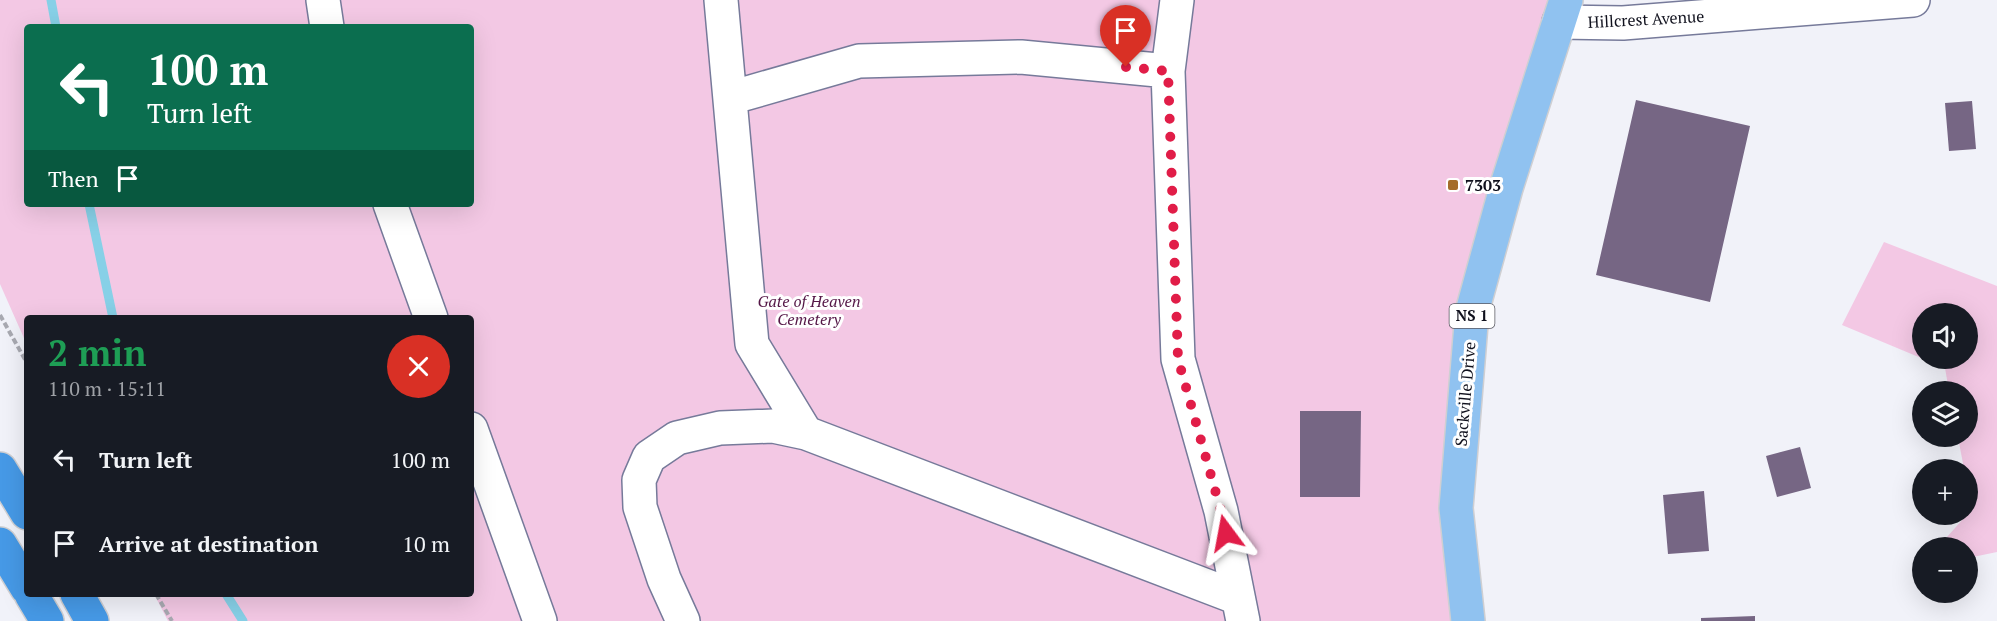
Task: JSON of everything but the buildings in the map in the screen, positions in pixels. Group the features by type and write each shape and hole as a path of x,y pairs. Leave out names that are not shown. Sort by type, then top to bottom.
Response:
{"highway":[{"path":"0,469 24,508"},
{"path":"0,544 24,583"},
{"path":"33,597 48,621"},
{"path":"79,597 93,621"}],"main road":[{"name":"Sackville Drive","path":"1468,621 1456,508 1472,312 1506,188 1563,11"}],"street":[{"path":"323,0 327,24"},
{"path":"721,0 752,344 806,433"},
{"path":"1177,0 1168,71 1178,359 1221,511 1240,609"},
{"name":"Hillcrest Avenue","path":"1563,11 1623,23 1913,0"},
{"path":"730,98 859,61 1021,57 1168,71"},
{"path":"391,207 430,315"},
{"path":"683,621 664,579 640,507 639,480 649,457 677,438 720,428 773,426 806,433 1240,609"},
{"path":"474,437 540,621"}],"path":[{"path":"0,315 24,358"},
{"path":"158,597 171,621"}],"green space":[{"name":"Gate of Heaven Cemetery","path":"0,0 1566,0 1472,312 1468,621 168,621 156,597 474,597 474,315 24,315 24,338 0,284"},
{"path":"1884,242 1997,286 1997,552 1978,556 1978,537 1947,537 1958,525 1978,525 1978,459 1962,459 1960,447 1978,447 1978,381 1947,381 1945,369 1978,369 1978,303 1912,303 1912,354 1842,325"}],"waterway":[{"path":"51,0 55,24"},
{"path":"90,207 112,315"},
{"path":"228,597 243,621"}],"place":[{"name":"7303","path":"1453,185"}],"route":[{"path":"1126,67 1168,71 1178,359 1226,533"}]}
